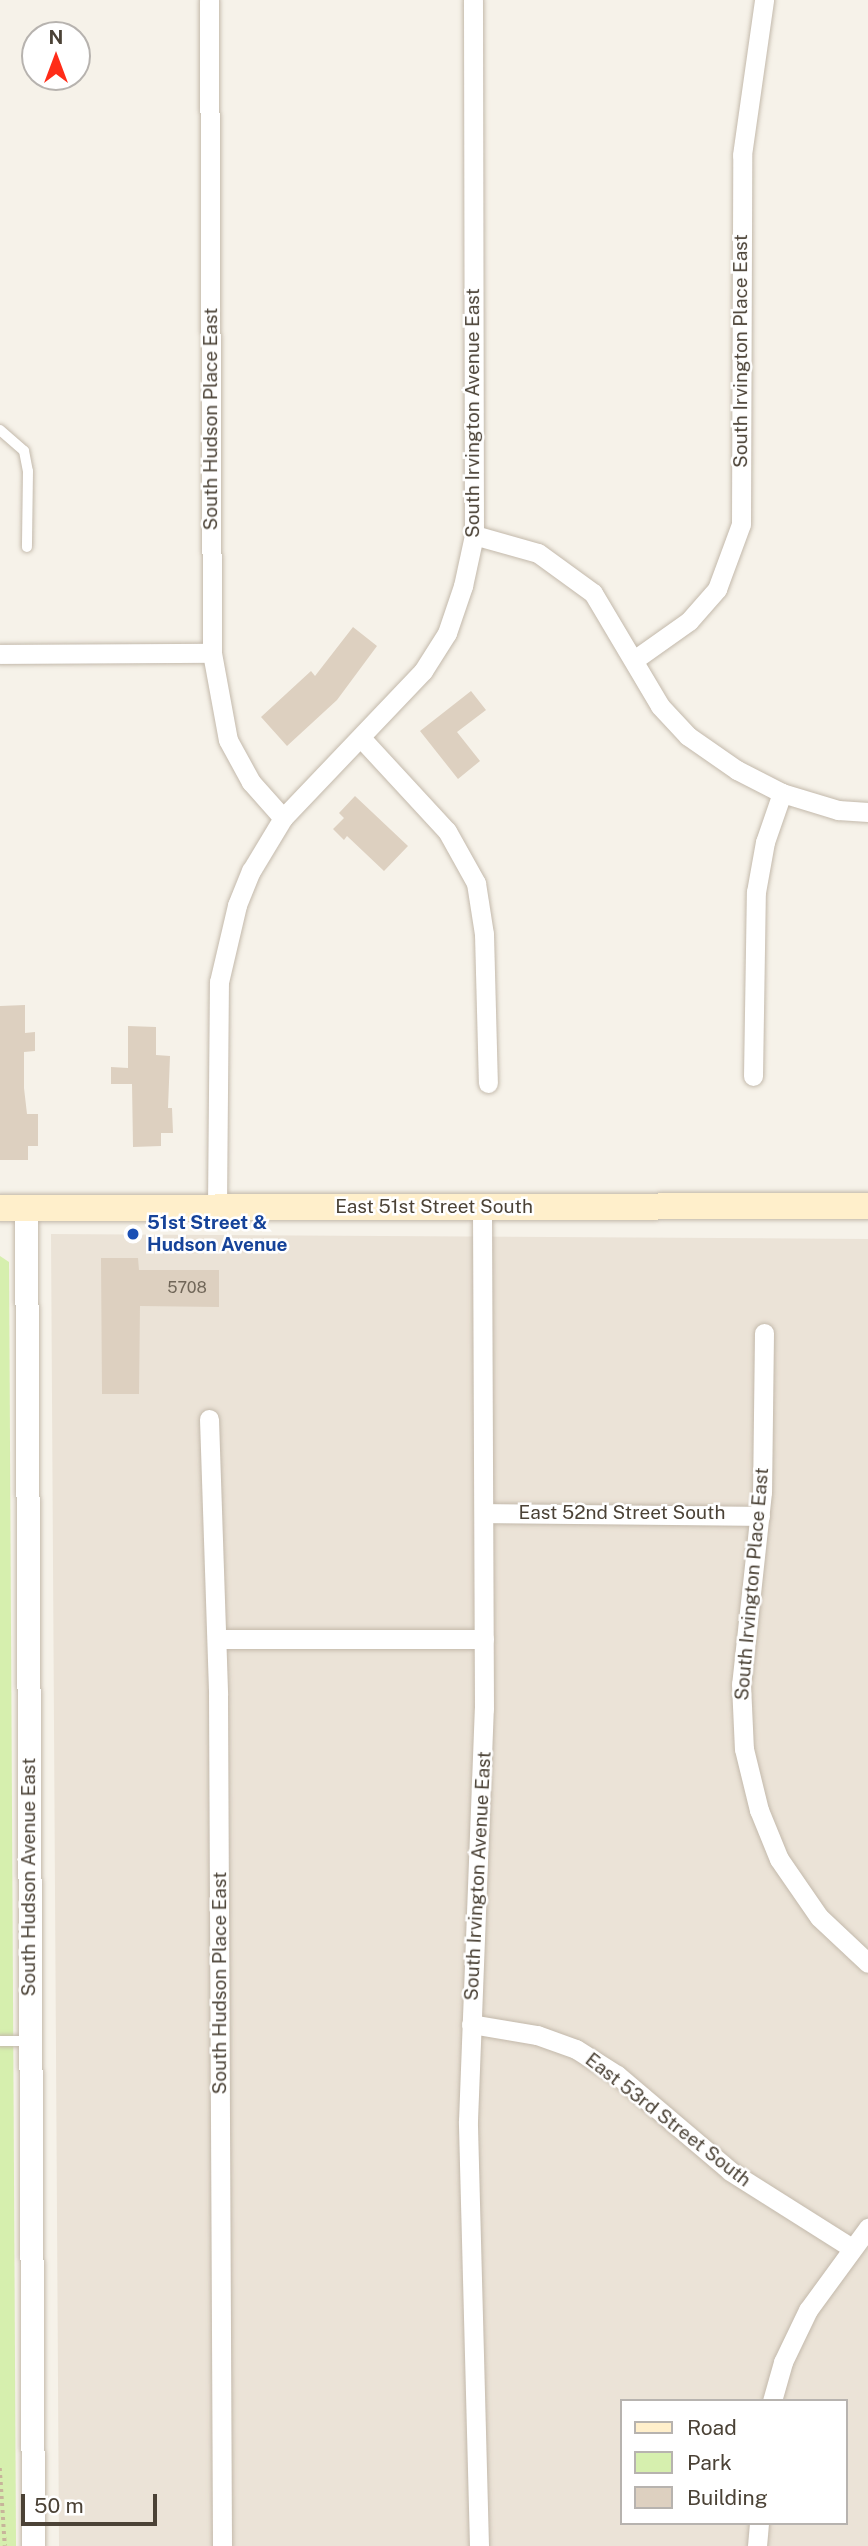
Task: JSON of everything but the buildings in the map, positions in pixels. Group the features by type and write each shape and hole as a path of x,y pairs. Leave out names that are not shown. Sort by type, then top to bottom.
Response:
{"main road":[{"name":"East 51st Street South","path":"13,1208 868,1206"}],"street":[{"name":"South Hudson Place East","path":"209,0 212,653 228,740 251,782 283,818"},
{"name":"South Irvington Avenue East","path":"217,1207 219,995 226,940 251,871 283,818 362,739 423,671 447,633 463,586 474,535 473,0"},
{"name":"South Irvington Place East","path":"634,660 689,621 717,589 741,524 742,155 764,0"},
{"path":"474,535 538,552 572,573 593,593 660,706 688,736 737,770 782,793 838,810 868,812"},
{"path":"0,654 212,653"},
{"path":"362,739 447,831 475,883 484,934 488,1083"},
{"path":"753,1076 756,892 765,842 782,793"},
{"name":"South Irvington Avenue East","path":"479,2546 468,2154 471,2024 481,1824 484,1639 482,1207"},
{"name":"South Hudson Avenue East","path":"13,1208 30,2041 33,2546"},
{"name":"South Irvington Place East","path":"764,1333 760,1516 741,1684 747,1770 764,1826 792,1880 836,1935 868,1963"},
{"name":"South Hudson Place East","path":"209,1419 217,1639 222,2546"},
{"name":"East 52nd Street South","path":"485,1513 760,1516"},
{"path":"217,1639 484,1639"},
{"name":"East 53rd Street South","path":"471,2024 537,2035 576,2049 617,2075 730,2171 852,2248"},
{"path":"773,2399 794,2337 868,2228"},
{"path":"757,2546 759,2525"}],"lane":[{"path":"0,430 24,451 27,547"},
{"path":"0,2041 30,2041"}],"path":[{"path":"0,2469 5,2546"}],"shaded area":[{"path":"51,1234 868,1239 868,2546 59,2546"}],"green space":[{"path":"0,1256 9,1262 16,2546 0,2546"}],"place":[{"name":"51st Street & Hudson Avenue","path":"133,1234"}]}
